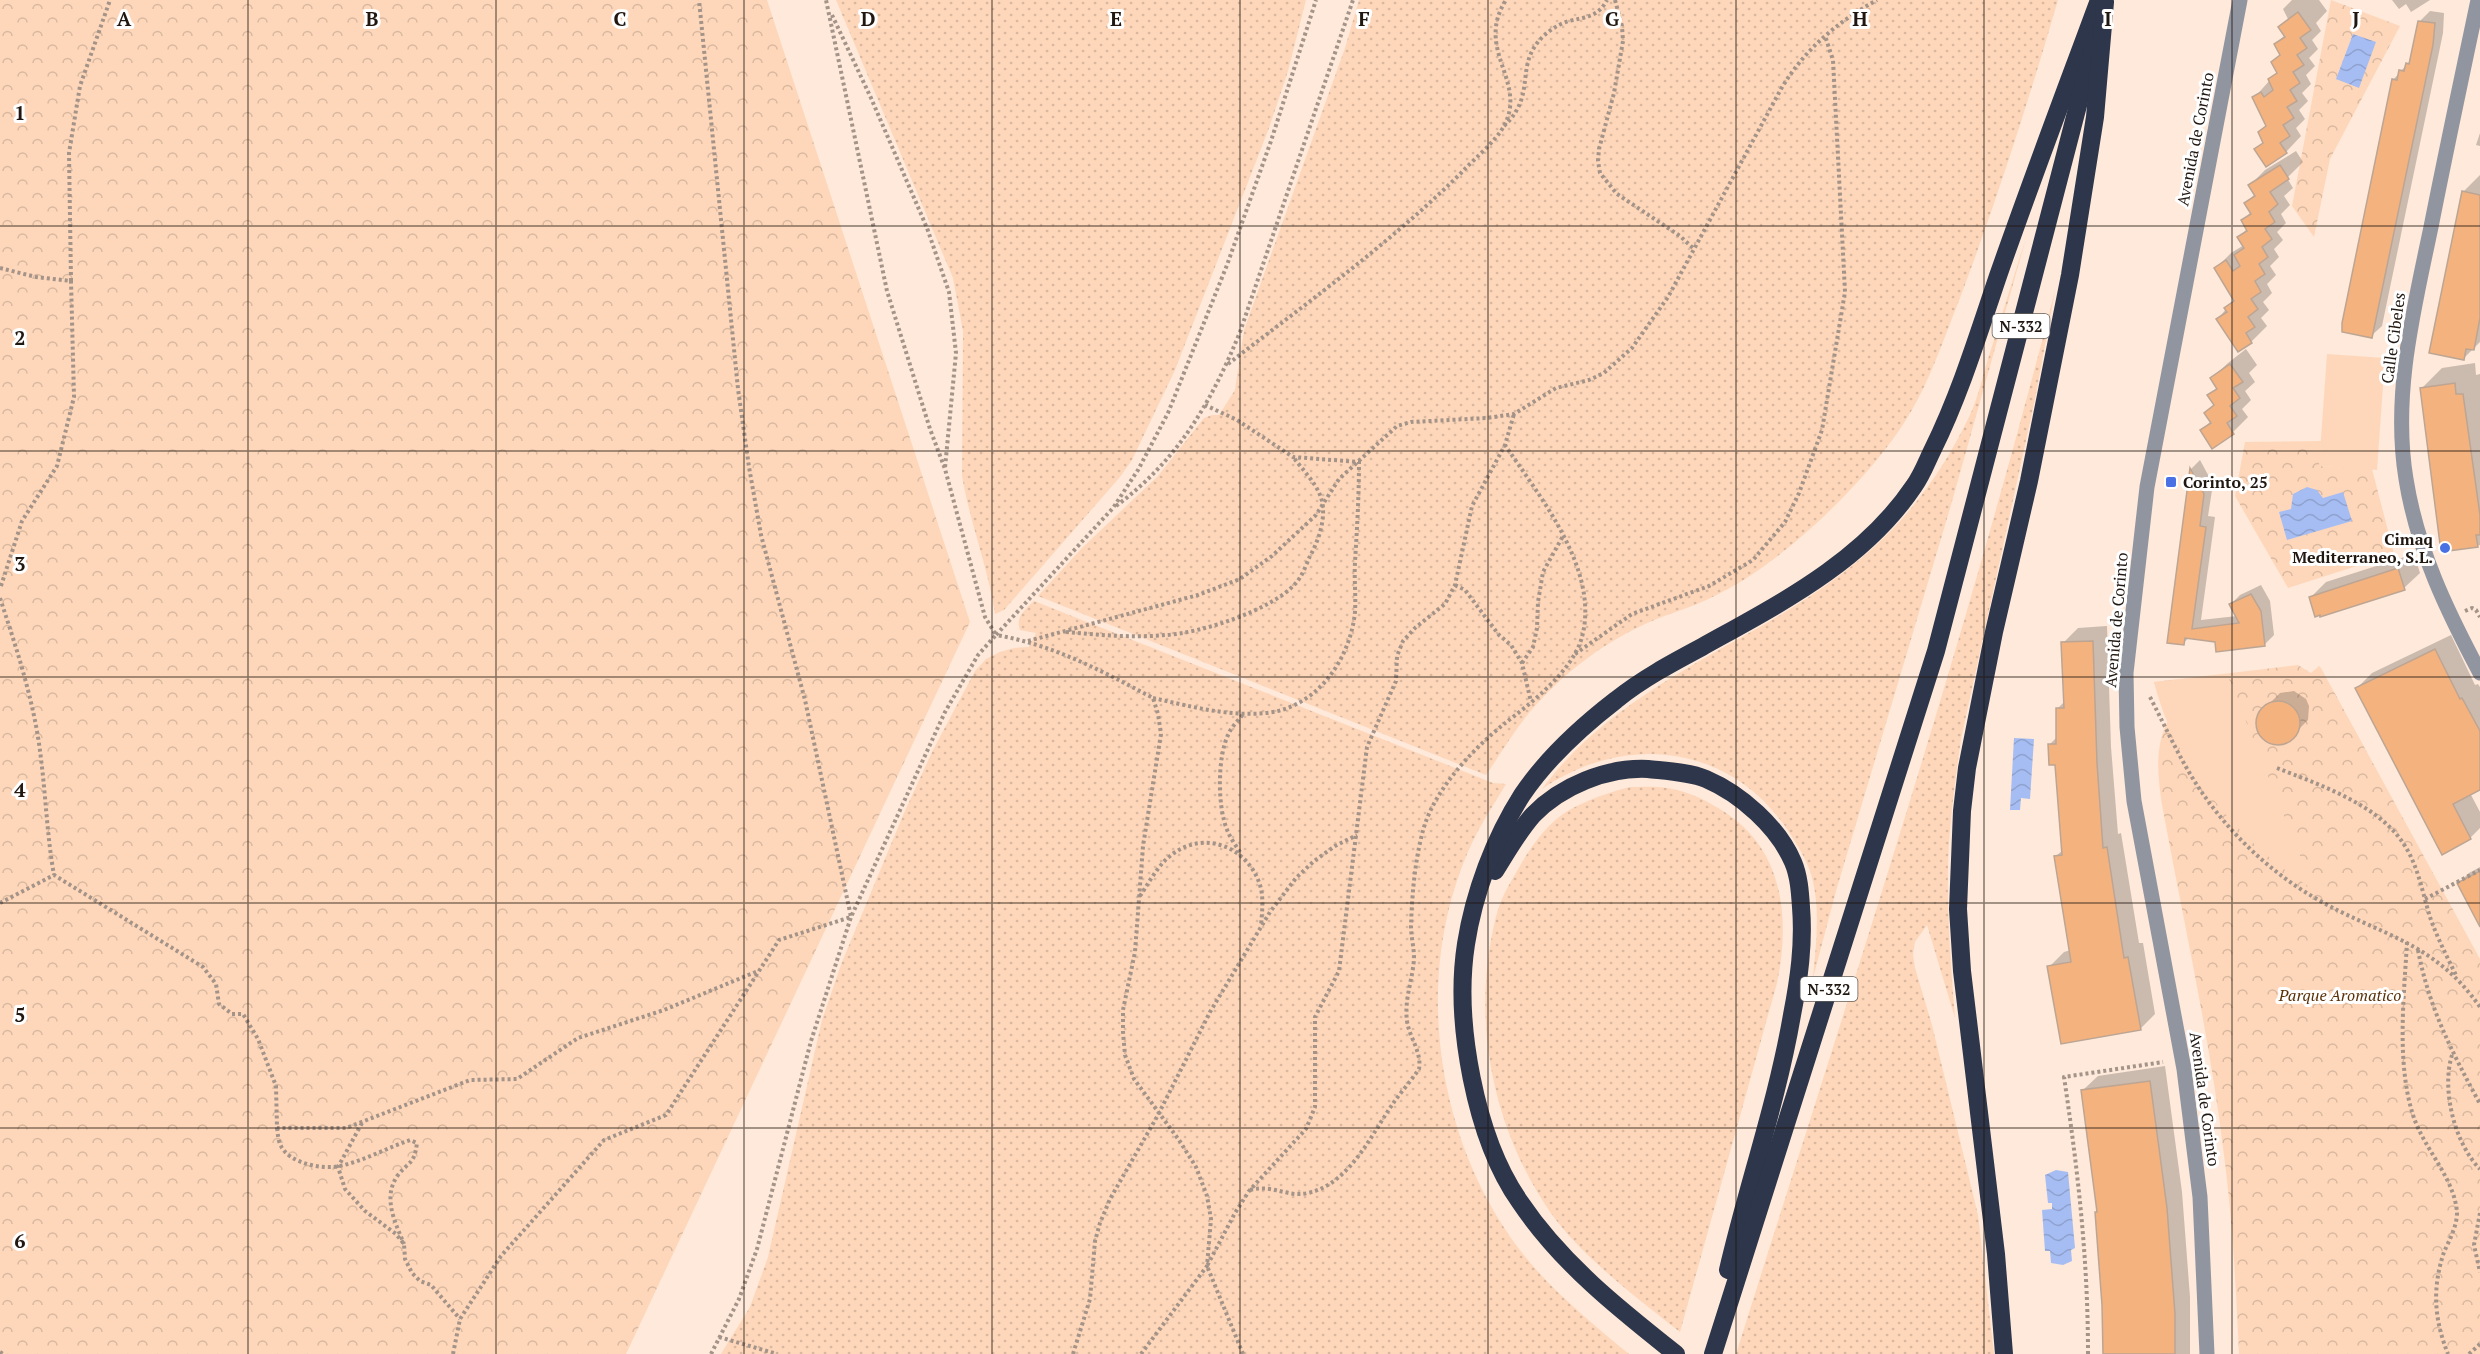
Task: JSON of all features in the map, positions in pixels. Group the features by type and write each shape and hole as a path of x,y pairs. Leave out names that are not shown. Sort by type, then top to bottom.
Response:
{"highway":[{"name":"N-332","path":"2004,1354 1996,1254 1962,971 1958,909 1959,864 1967,768 1994,632 2029,481 2074,253 2095,117 2103,1"},
{"name":"N-332","path":"1713,1354 1936,651 2103,1"},
{"path":"1676,1354 1588,1280 1553,1245 1518,1200 1497,1162 1474,1092 1467,1054 1464,993 1465,948 1472,912 1487,867 1521,797 1542,768 1582,727 1620,696 1660,670 1772,608 1815,581 1853,553 1888,520 1915,484 1953,410 2012,238 2103,1"},
{"path":"1472,912 1511,846 1534,815 1562,794 1607,772 1649,769 1706,779 1754,809 1774,831 1793,862 1799,885 1802,923 1800,969 1772,1111 1738,1226 1725,1284 1721,1326"}],"street":[{"name":"Avenida de Corinto","path":"2207,1354 2199,1185 2184,1069 2134,801 2127,727 2126,673 2147,487 2240,0"},
{"name":"Calle Cibeles","path":"2478,0 2405,361 2401,423 2405,479 2422,548 2448,611 2480,673"}],"path":[{"path":"0,589 22,521 57,466 74,397 69,153 80,86 110,0"},
{"path":"699,0 738,389 749,467 761,534 805,700 851,917"},
{"path":"826,0 887,291 930,429 945,469 985,617 996,635 1028,641 1078,659 1153,698 1195,708 1266,713 1287,708 1307,699 1321,687 1343,656 1355,612 1359,462"},
{"path":"711,1354 739,1299 757,1249 812,1041 851,917 945,712 978,656 1113,508 1138,470 1168,413 1247,209 1316,0"},
{"path":"1113,508 1144,485 1183,442 1227,364 1244,321 1353,0"},
{"path":"1504,126 1510,105 1509,87 1495,45 1494,31 1499,10 1506,0"},
{"path":"1227,364 1332,284 1444,189 1514,116 1521,105 1528,61 1539,40 1568,21 1593,16 1601,10 1607,0"},
{"path":"1615,0 1622,26 1623,41 1616,84 1599,149 1600,173 1617,194 1680,236 1694,249"},
{"path":"1028,641 1198,595 1240,579 1272,556 1316,515 1339,479 1397,426 1411,422 1487,418 1514,414 1556,388 1589,380 1619,362 1632,348 1668,297 1791,72 1801,58 1838,24 1877,0"},
{"path":"828,8 871,98 927,228 949,292 956,353 945,469"},
{"path":"1572,657 1632,614 1709,586 1753,560 1785,522 1799,493 1822,430 1845,292 1833,60 1825,36"},
{"path":"0,268 36,277 71,281"},
{"path":"1064,632 1096,635 1168,635 1232,619 1271,603 1298,582 1317,544 1322,522 1320,495 1293,458 1237,420 1204,405"},
{"path":"1142,1354 1207,1266 1249,1191 1306,1129 1315,1107 1315,1017 1339,972 1366,747 1396,681 1397,656 1403,641 1415,628 1445,604 1455,585 1472,506 1505,445 1514,414"},
{"path":"1249,1191 1267,1187 1289,1193 1305,1194 1325,1186 1356,1160 1401,1091 1419,1069 1418,1054 1407,1022 1407,1001 1414,956 1411,929 1413,898 1424,827 1432,806 1475,748 1531,703 1567,665 1582,638 1586,606 1580,576 1556,521 1505,445"},
{"path":"1293,458 1359,462"},
{"path":"1522,663 1533,646 1543,572 1563,536"},
{"path":"1455,585 1465,590 1499,635 1511,645 1522,663 1531,703"},
{"path":"0,598 20,658 41,758 48,843 54,875 203,967 216,984 219,1004 232,1014 243,1014 258,1039 276,1086 277,1128 280,1145 287,1155 318,1166 338,1167 410,1140 417,1143 415,1158 398,1175 391,1188 392,1213 404,1244 405,1259 412,1273 420,1281 431,1285 460,1319"},
{"path":"2457,604 2462,613 2472,608 2480,617"},
{"path":"2150,697 2195,783 2218,814 2261,859 2316,898 2418,948 2458,978"},
{"path":"1153,698 1161,734 1143,846 1136,952 1123,1010 1125,1055 1134,1079 1196,1167 1207,1196 1211,1219 1207,1266 1243,1354"},
{"path":"1243,713 1229,733 1224,748 1221,808 1227,831 1259,884 1263,900 1261,927"},
{"path":"2277,768 2375,813 2389,826 2407,848 2438,938 2458,978 2480,1007"},
{"path":"1073,1354 1090,1299 1095,1241 1100,1223 1110,1199 1158,1115 1210,1012 1261,927 1296,878 1335,846 1357,835"},
{"path":"1140,897 1158,868 1174,853 1192,843 1211,842 1228,846 1242,855"},
{"path":"2425,899 2480,870"},
{"path":"0,903 54,875"},
{"path":"453,1354 460,1319 501,1256 604,1140 666,1115 779,940 851,917"},
{"path":"2407,942 2404,1058 2409,1098 2423,1139 2450,1188 2457,1215 2442,1258 2435,1290 2437,1319 2448,1354"},
{"path":"2418,948 2429,997 2452,1055 2480,1104"},
{"path":"277,1128 346,1128 470,1080 517,1079 578,1038 664,1010 759,971"},
{"path":"2452,1055 2450,1088 2452,1115 2464,1148 2480,1169"},
{"path":"2088,1354 2088,1278 2074,1143 2064,1077 2163,1062"},
{"path":"362,1122 338,1167 345,1189 365,1210 396,1234 404,1244"},
{"path":"2480,1213 2474,1245 2480,1272"},
{"path":"719,1337 777,1354"},
{"path":"2469,1354 2480,1344"}],"green space":[{"path":"0,0 767,0 970,622 626,1354 0,1354"},
{"path":"836,0 1306,0 1288,71 1269,128 1175,370 1132,460 1120,477 1004,610 995,614 962,476 963,331 953,278"},
{"path":"1359,0 2058,0 2012,150 1960,298 1921,393 1892,441 1861,479 1825,515 1763,567 1716,595 1628,632 1582,662 1554,686 1529,713 1486,775 1038,596 1082,548 1158,476 1204,418 1219,415 1235,390 1244,330 1345,48"},
{"path":"2331,0 2400,26 2330,159 2314,237 2292,206"},
{"path":"2026,238 1951,505 1836,891 1813,978 1817,913 1809,868 1787,829 1763,801 1736,779 1706,764 1674,756 1641,754 1607,759 1574,771 1542,789 1590,737 1617,715 1675,675 1767,623 1832,581 1886,536 1909,510 1931,482 1970,415"},
{"path":"2055,291 2035,399 1961,739 1951,819 1948,867 1955,1018 1927,925 1915,942 1913,955 1978,1215 1994,1354 1736,1354 1943,692"},
{"path":"2327,354 2385,358 2377,470 2319,466"},
{"path":"2321,441 2320,466 2372,469 2394,554 2288,588 2235,496 2245,442"},
{"path":"1034,601 1493,783 1506,784 1472,843 1454,890 1443,939 1438,989 1440,1040 1447,1090 1461,1139 1480,1186 1505,1229 1546,1281 1629,1354 721,1354 750,1307 768,1257 822,1020 842,962 904,813 933,750 975,671 986,659 1000,652 1029,647 1036,633 1020,630 1019,621"},
{"name":"Parque Aromatico","path":"2298,665 2311,673 2319,666 2321,668 2480,959 2480,1354 2239,1354 2225,1163 2205,1028 2162,805 2158,773 2159,752 2168,721 2154,682"},
{"path":"2227,674 2305,868 2324,896 2295,878 2268,856 2218,806 2179,747 2164,715 2154,682"},
{"path":"1630,787 1662,787 1687,793 1712,804 1740,823 1757,842 1769,862 1782,908 1783,933 1777,983 1680,1332 1594,1261 1550,1212 1532,1183 1504,1120 1489,1054 1486,986 1489,952 1496,918 1505,892 1538,838 1558,818 1597,797"}],"water":[{"path":"2353,34 2376,42 2359,88 2336,79"},
{"path":"2307,487 2317,490 2323,498 2343,492 2352,521 2287,540 2279,512 2291,509 2293,494"},
{"path":"2014,738 2034,739 2030,799 2021,798 2020,810 2010,810"},
{"path":"2056,1170 2068,1172 2075,1248 2071,1250 2072,1261 2063,1265 2051,1263 2050,1251 2045,1251 2042,1210 2052,1209 2052,1203 2048,1203 2045,1175"}],"building":[{"path":"2298,12 2311,30 2300,38 2307,48 2297,55 2304,65 2293,72 2300,83 2290,90 2297,101 2287,107 2294,118 2283,125 2290,136 2280,143 2287,153 2266,167 2254,149 2263,143 2258,132 2266,126 2252,97 2261,92 2264,97 2273,90 2268,79 2277,73 2271,62 2280,55 2274,44 2285,37 2278,27"},
{"path":"2418,21 2435,23 2433,45 2372,338 2342,332 2342,323 2392,79 2397,80 2399,70 2404,71 2406,63 2409,64"},
{"path":"2280,165 2289,179 2270,192 2278,204 2269,212 2275,222 2265,229 2272,239 2262,247 2268,257 2259,264 2265,274 2255,281 2261,292 2251,299 2258,309 2248,317 2255,327 2246,333 2252,343 2238,352 2216,319 2227,312 2224,308 2234,301 2214,268 2226,260 2233,271 2240,266 2234,255 2244,248 2237,237 2247,231 2241,220 2251,214 2244,203 2255,196 2248,185"},
{"path":"2462,191 2480,195 2480,318 2474,350 2466,349 2464,360 2429,353"},
{"path":"2230,364 2243,382 2233,388 2240,398 2230,406 2237,416 2227,423 2234,434 2212,449 2200,430 2211,423 2204,413 2214,405 2207,395 2217,389 2210,378"},
{"path":"2455,383 2456,394 2463,394 2480,515 2480,535 2476,535 2478,547 2441,552 2420,388"},
{"path":"2190,468 2204,494 2200,526 2206,527 2192,629 2239,623 2229,604 2251,594 2261,611 2265,646 2216,652 2215,642 2185,638 2184,645 2167,643"},
{"path":"2398,568 2405,590 2315,617 2309,597"},
{"path":"2093,641 2097,763 2103,848 2107,847 2124,958 2128,957 2141,1030 2061,1044 2047,966 2071,962 2054,856 2062,855 2055,765 2049,765 2048,744 2056,744 2056,708 2064,708 2061,642"},
{"path":"2435,649 2460,699 2462,698 2480,731 2480,790 2453,804 2471,839 2442,855 2355,688"},
{"path":"2278,701 2287,702 2294,707 2299,714 2299,732 2294,739 2287,744 2278,745 2269,744 2262,739 2257,732 2256,723 2257,714 2262,707 2269,702"},
{"path":"2480,871 2480,927 2457,883"},
{"path":"2150,1081 2167,1208 2175,1314 2175,1354 2103,1354 2095,1212 2097,1212 2081,1090"}],"place":[{"name":"Corinto, 25","path":"2171,482"},
{"name":"Cimaq Mediterraneo, S.L.","path":"2445,548"}]}
